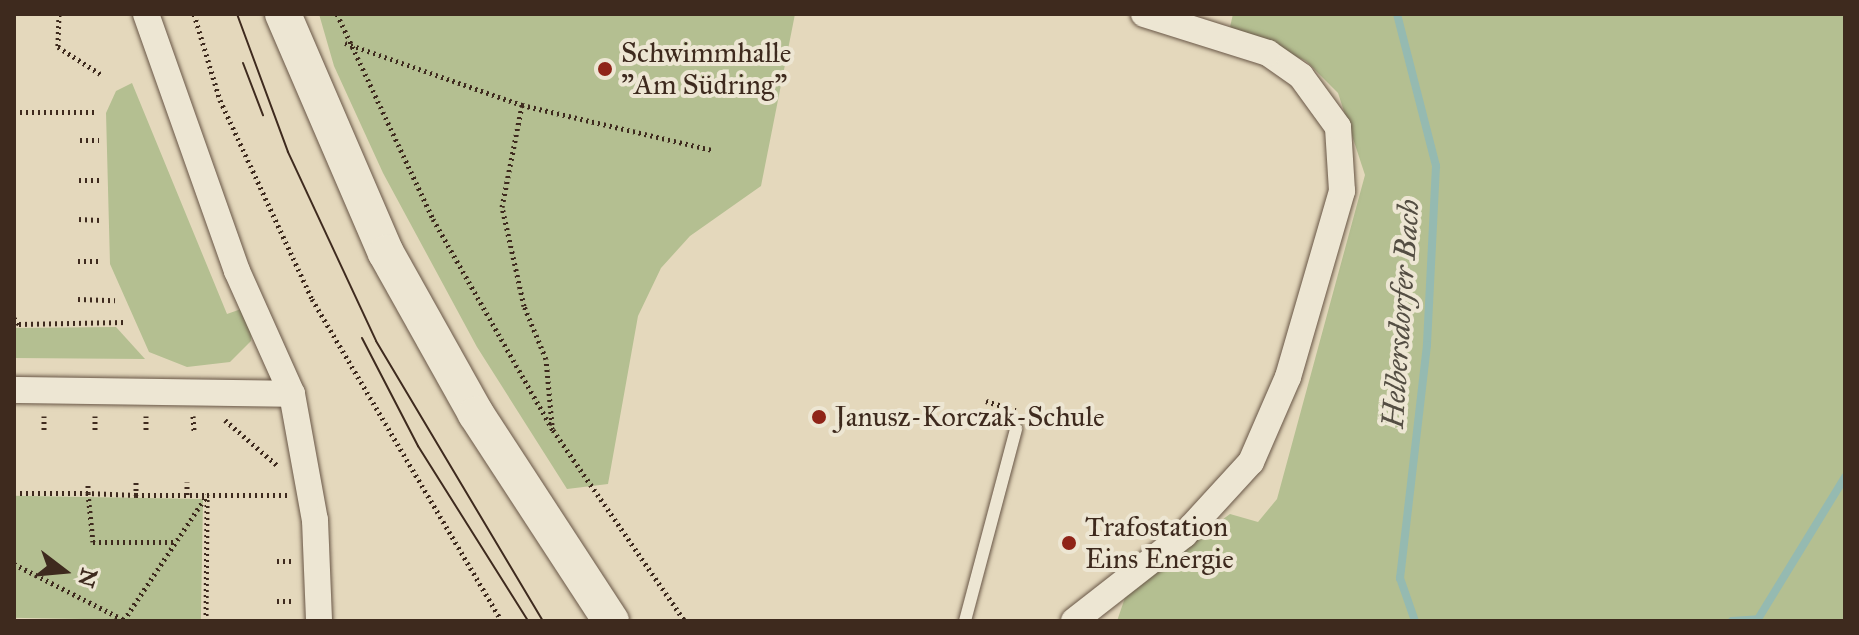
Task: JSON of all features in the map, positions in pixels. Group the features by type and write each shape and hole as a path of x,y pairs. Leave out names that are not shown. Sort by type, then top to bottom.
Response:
{"main road":[{"path":"283,14 386,253 476,414 611,621"}],"street":[{"path":"146,14 237,271 292,394 312,495 319,621"},
{"path":"1074,621 1184,535 1251,462 1284,389 1342,191 1338,127 1301,76 1268,53 1144,14"},
{"path":"14,390 292,394"}],"lane":[{"path":"965,621 1016,429"}],"path":[{"path":"59,14 58,47 102,75"},
{"path":"194,14 220,100 312,299 502,621"},
{"path":"337,14 344,43 553,430 683,619 675,621"},
{"path":"344,43 522,105 712,150"},
{"path":"522,105 502,207 524,306 546,359 553,430"},
{"path":"14,112 98,112"},
{"path":"80,140 99,140"},
{"path":"79,180 100,180"},
{"path":"79,219 100,220"},
{"path":"78,261 101,261"},
{"path":"78,299 115,300"},
{"path":"14,318 19,324 125,322"},
{"path":"194,393 312,495"},
{"path":"986,401 1010,408"},
{"path":"95,418 95,431"},
{"path":"44,422 44,431"},
{"path":"193,422 194,431"},
{"path":"40,482 40,493"},
{"path":"88,482 93,542 176,542"},
{"path":"136,482 136,495"},
{"path":"187,482 187,495"},
{"path":"14,493 312,495"},
{"path":"14,564 124,621 207,495"},
{"path":"206,621 207,495"},
{"path":"277,561 285,561"},
{"path":"277,601 292,601"}],"green space":[{"path":"319,14 795,14 761,186 690,236 661,268 638,316 608,484 567,489 477,347 383,173 334,66"},
{"path":"1233,14 1845,14 1845,621 1117,621 1128,589 1230,514 1258,522 1277,499 1365,175 1338,93 1306,61 1230,27"},
{"path":"132,83 227,314 244,308 252,324 251,341 230,362 187,367 149,352 110,264 106,113 116,91"},
{"path":"116,327 145,359 14,358 14,328"},
{"path":"14,496 203,499 201,621 14,618"}],"waterway":[{"name":"Helbersdorfer Bach","path":"1397,14 1436,166 1427,345 1400,578 1415,621"},
{"name":"Helbersdorfer Bach","path":"1732,621 1758,619 1845,477"}],"tram line":[{"path":"237,14 288,152 376,341 543,621"},
{"path":"243,63 263,115"},
{"path":"362,338 418,446 528,621"}],"place":[{"name":"Schwimmhalle \"Am Südring\"","path":"605,69"},
{"name":"Janusz-Korczak-Schule","path":"819,417"},
{"name":"Trafostation Eins Energie","path":"1069,543"}]}
